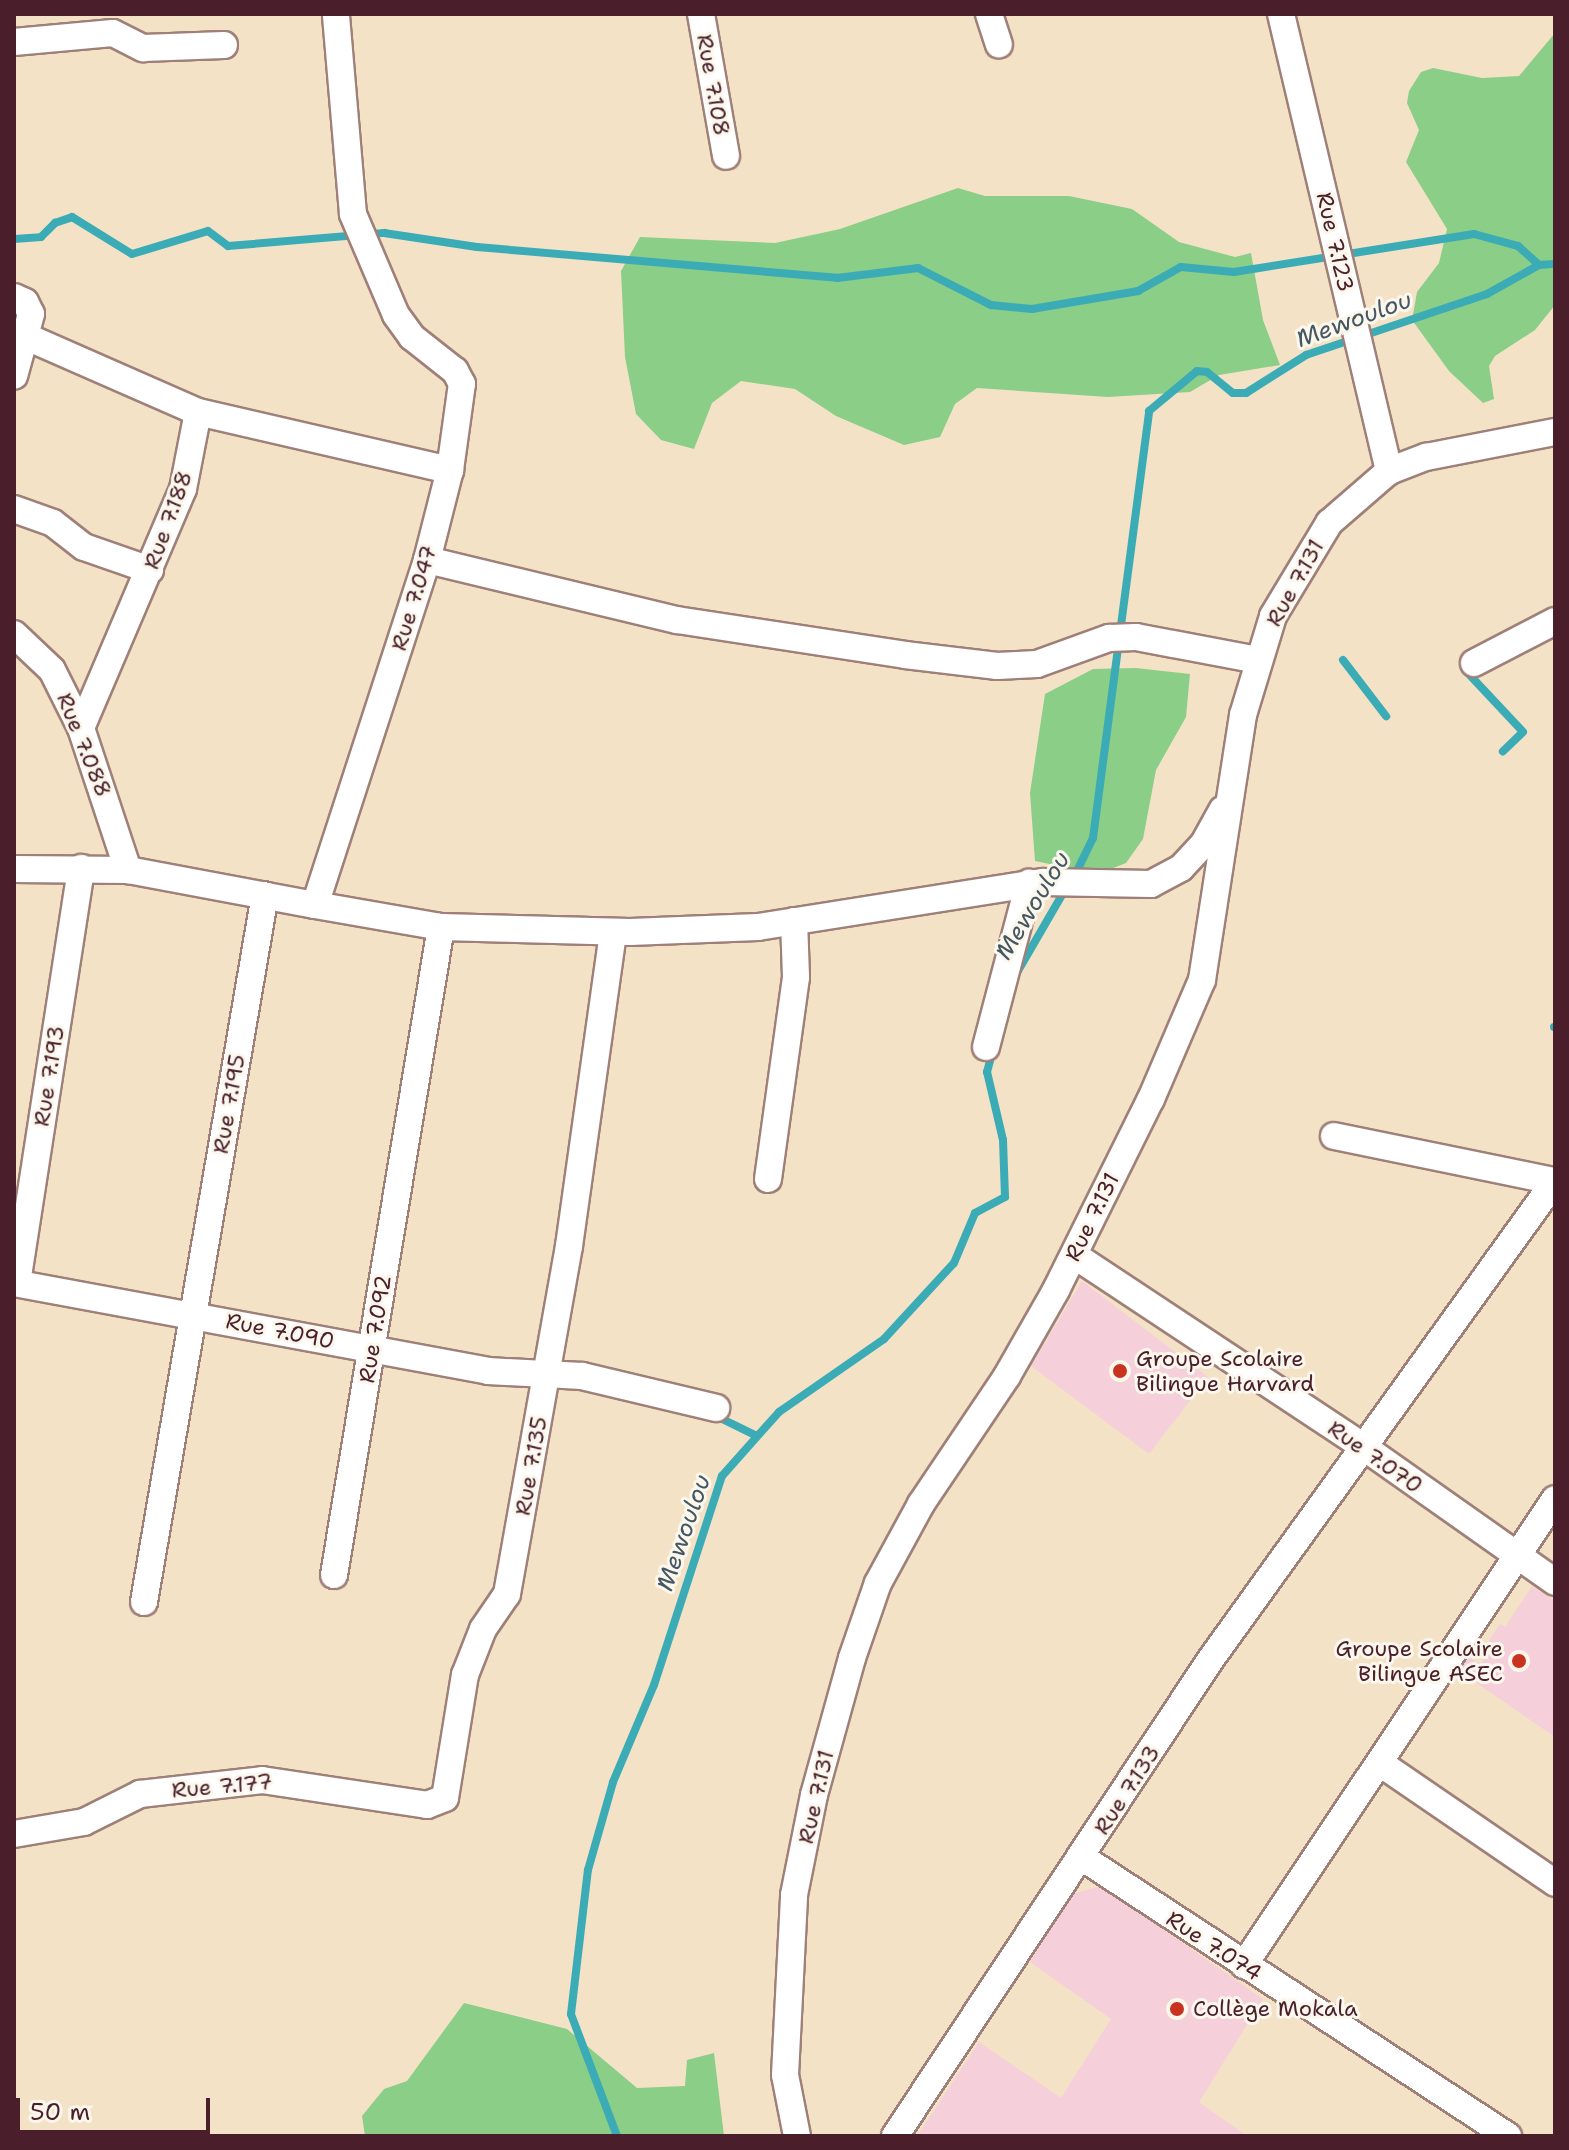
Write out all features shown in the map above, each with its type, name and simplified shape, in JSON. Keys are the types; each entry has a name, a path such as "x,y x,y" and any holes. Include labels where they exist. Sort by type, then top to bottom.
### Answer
{"street":[{"name":"Rue 7.047","path":"315,905 427,560 450,470 462,384 455,371 412,337 396,315 349,200 336,14"},
{"name":"Rue 7.108","path":"701,14 726,156"},
{"path":"989,14 999,44"},
{"name":"Rue 7.123","path":"1281,14 1389,471"},
{"path":"14,42 118,23 143,48 224,45"},
{"path":"14,297 25,302 31,314 14,376"},
{"path":"27,337 198,412 450,470"},
{"name":"Rue 7.188","path":"81,728 183,489 198,412"},
{"name":"Rue 7.131","path":"797,2136 785,2075 794,1895 814,1795 852,1658 892,1556 1007,1376 1074,1255 1151,1099 1202,980 1221,882 1228,798 1258,660 1273,616 1329,523 1389,471 1426,457 1555,432"},
{"path":"14,509 53,523 84,547 150,570"},
{"path":"427,560 677,620 936,659 997,666 1037,664 1066,657 1109,638 1136,637 1258,660"},
{"path":"1474,663 1555,621"},
{"name":"Rue 7.088","path":"14,634 52,670 81,728 128,870"},
{"path":"14,869 128,870 441,927 613,932 794,921 1029,883 1151,884 1189,860 1228,798"},
{"name":"Rue 7.193","path":"15,1283 81,868"},
{"path":"986,1047 1029,883"},
{"name":"Rue 7.195","path":"144,1602 265,895"},
{"path":"768,1179 796,977 794,921"},
{"name":"Rue 7.092","path":"334,1575 372,1350 411,1083 441,927"},
{"name":"Rue 7.135","path":"436,1804 448,1788 474,1650 507,1594 547,1376 589,1112 613,932"},
{"path":"1334,1136 1554,1181"},
{"name":"Rue 7.133","path":"895,2136 1083,1858 1211,1659 1361,1445 1554,1181"},
{"name":"Rue 7.070","path":"1074,1255 1361,1445 1516,1558 1555,1582"},
{"name":"Rue 7.090","path":"15,1283 193,1313 372,1350 547,1376 582,1376 716,1408"},
{"path":"1244,1965 1555,1499"},
{"path":"1380,1763 1555,1883"},
{"name":"Rue 7.177","path":"14,1834 84,1822 140,1794 262,1780 436,1804"},
{"name":"Rue 7.074","path":"1083,1858 1508,2136"}],"shaded area":[{"name":"Groupe Scolaire Bilingue Harvard","path":"1082,1281 1208,1377 1149,1454 1031,1366"},
{"name":"Groupe Scolaire Bilingue ASEC","path":"1532,1586 1555,1601 1555,1737 1459,1671 1468,1657 1481,1664 1492,1646 1488,1642 1500,1624 1505,1627"},
{"name":"Collège Mokala","path":"1101,1886 1263,1999 1199,2102 1247,2136 917,2136 979,2042 1061,2098 1111,2019 1030,1962 1072,1894"}],"green space":[{"path":"1555,33 1555,305 1535,330 1495,356 1489,366 1494,399 1483,403 1449,371 1412,320 1417,292 1439,263 1447,229 1406,162 1419,130 1407,103 1409,91 1421,72 1433,68 1482,78 1519,76"},
{"path":"958,188 985,196 1069,196 1132,209 1179,242 1235,257 1251,253 1263,320 1280,365 1219,375 1190,392 1108,397 977,388 955,404 940,437 904,445 836,416 795,389 741,381 712,403 694,449 661,440 636,414 625,357 621,271 640,237 775,243 840,229"},
{"path":"1136,668 1190,674 1186,717 1156,770 1143,839 1126,863 1098,874 1035,861 1030,793 1045,694 1093,669"},
{"path":"464,2003 567,2029 637,2088 685,2086 687,2060 714,2053 724,2136 365,2136 362,2116 384,2089 407,2081"}],"waterway":[{"path":"14,239 41,237 55,223 72,217 132,254 208,231 228,246 384,233 477,247 837,278 918,268 991,305 1032,309 1138,291 1181,267 1234,272 1474,234 1518,246 1539,265 1555,264"},
{"name":"Mewoulou","path":"1074,877 1093,838 1149,411 1197,371 1207,372 1233,393 1246,393 1306,355 1487,294 1539,265"},
{"path":"1343,660 1386,716"},
{"path":"1466,671 1523,732 1503,751"},
{"name":"Mewoulou","path":"1015,976 1066,888"},
{"name":"Mewoulou","path":"617,2136 571,2014 588,1870 613,1782 654,1685 722,1476 779,1412 884,1339 954,1263 975,1213 1005,1197 1003,1140 987,1072 993,1050"},
{"path":"712,1414 755,1435"}],"place":[{"name":"Groupe Scolaire Bilingue Harvard","path":"1120,1371"},
{"name":"Groupe Scolaire Bilingue ASEC","path":"1519,1661"},
{"name":"Collège Mokala","path":"1177,2009"}]}
